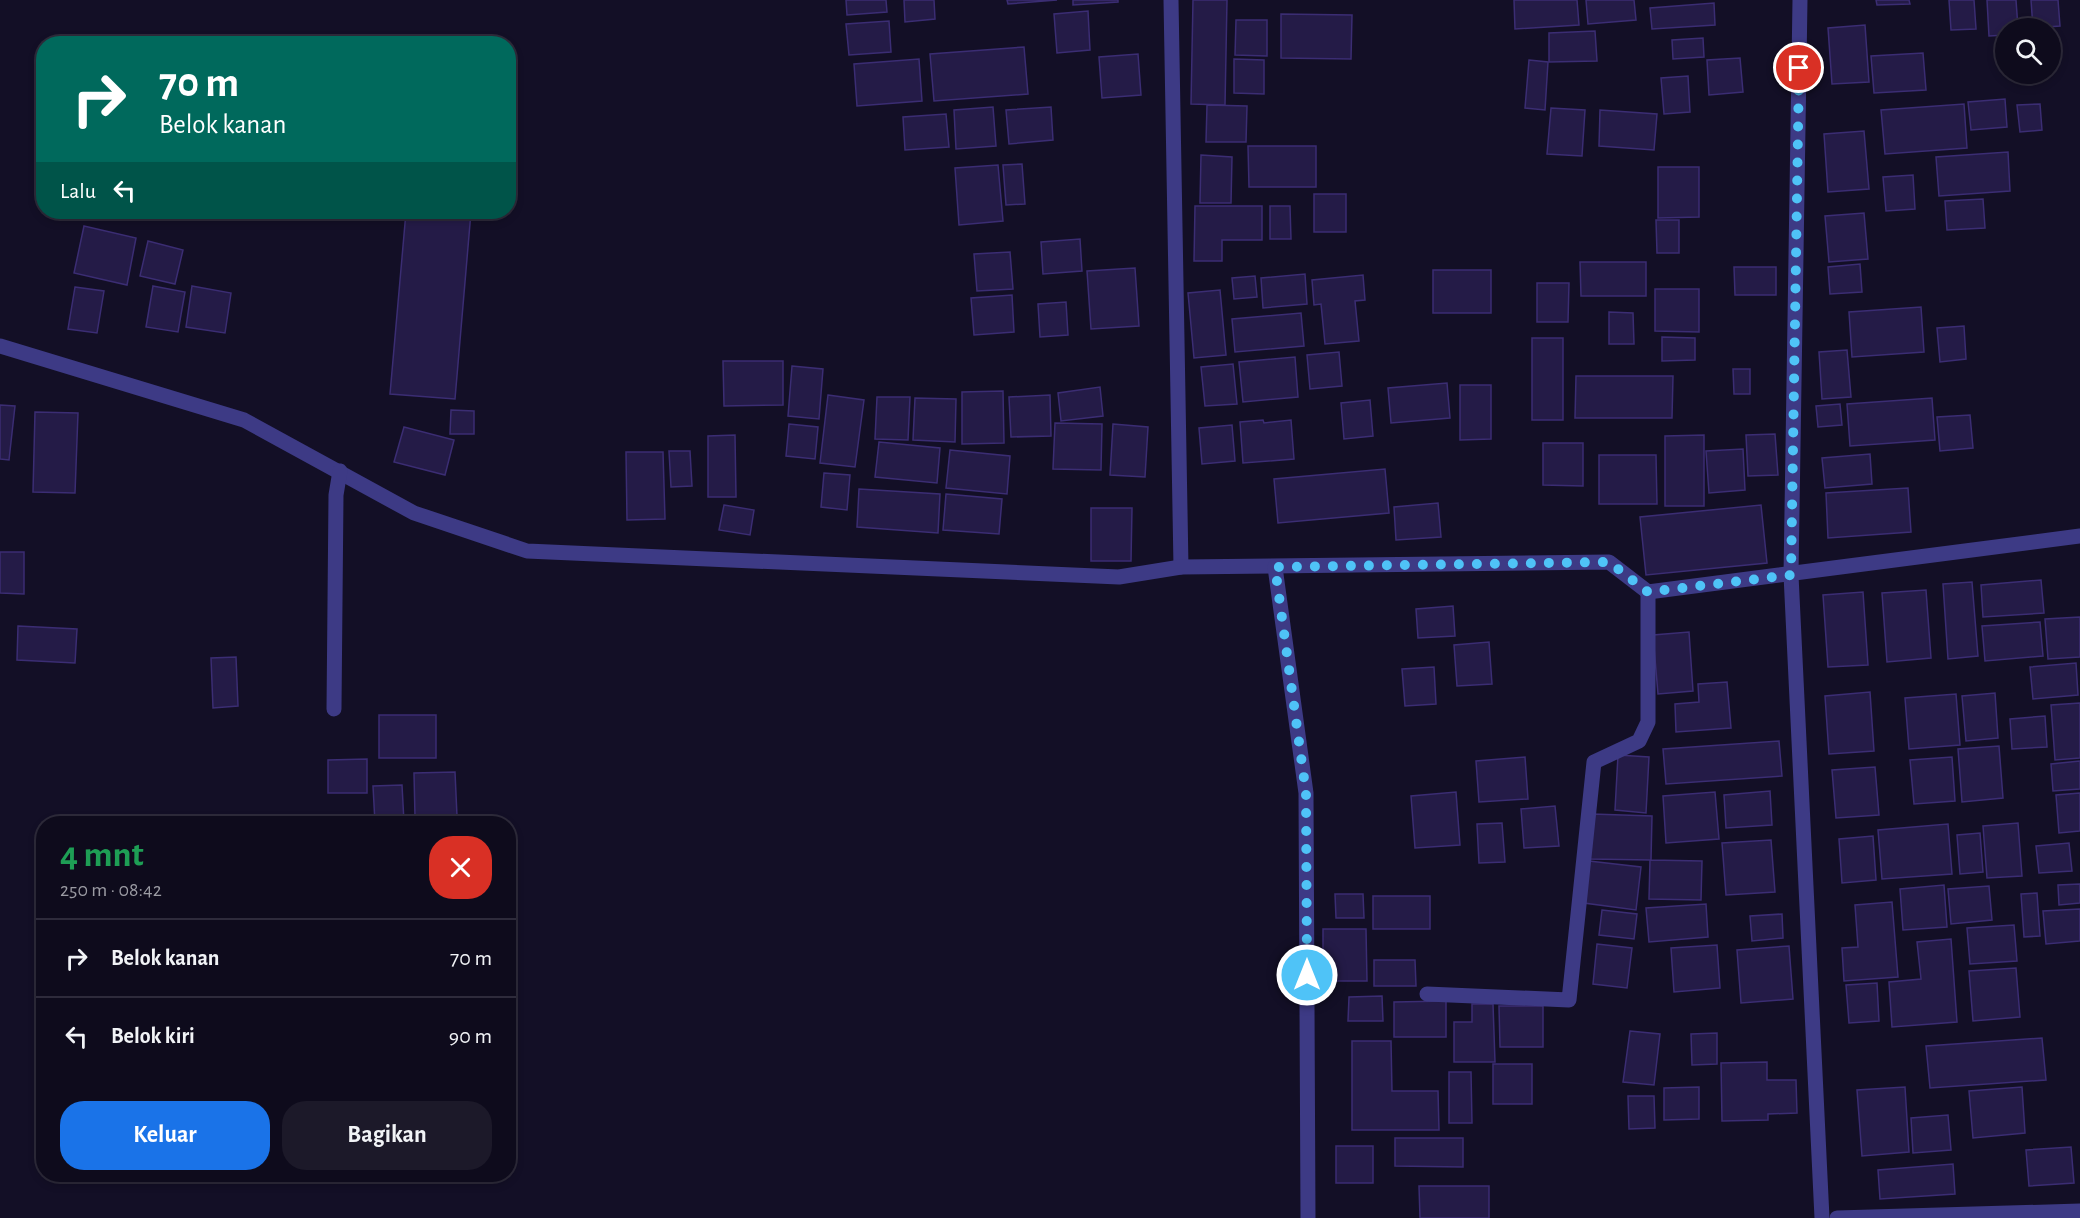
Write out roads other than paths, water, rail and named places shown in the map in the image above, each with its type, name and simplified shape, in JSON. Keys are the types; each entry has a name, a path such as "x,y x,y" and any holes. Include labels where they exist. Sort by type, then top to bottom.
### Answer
{"street":[{"path":"1171,0 1181,567"},
{"path":"1800,0 1791,575 1822,1218"},
{"path":"0,346 244,420 338,482 414,513 527,551 1119,577 1181,567 1609,562 1648,592 2080,536"},
{"path":"334,709 338,482"},
{"path":"1275,567 1306,793 1308,1218"},
{"path":"1427,994 1569,1000 1594,762 1639,741 1648,722 1648,592"},
{"path":"1837,1218 2080,1211"}]}
